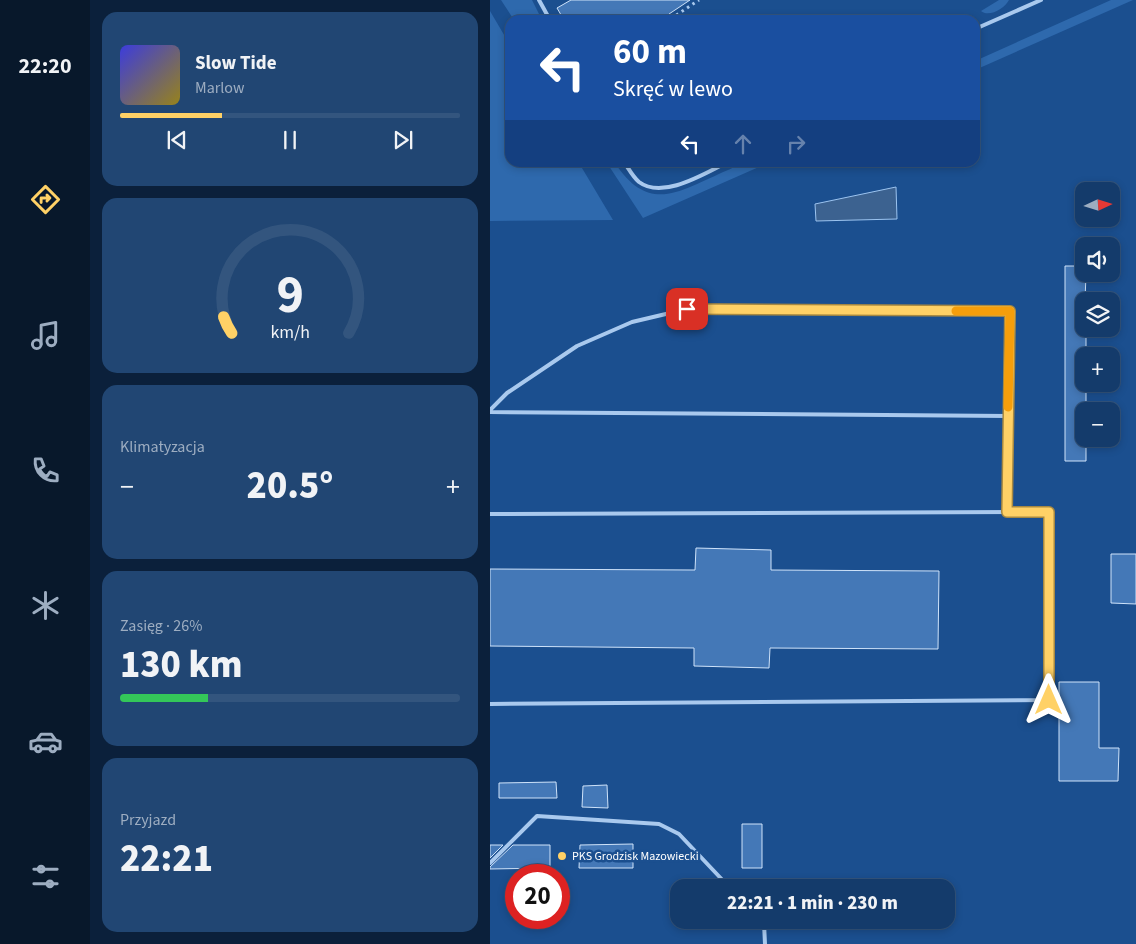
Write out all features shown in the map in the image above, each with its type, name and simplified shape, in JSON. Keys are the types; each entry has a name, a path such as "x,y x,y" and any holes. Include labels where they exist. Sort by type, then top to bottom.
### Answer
{"lane":[{"path":"539,0 547,15"},
{"path":"980,27 1041,0"},
{"path":"628,167 639,182 652,187 664,188 676,186 717,167"},
{"path":"490,411 507,393 577,346 632,322 687,309 1010,311 1007,512"},
{"path":"490,411 1008,416"},
{"path":"490,514 1049,512 1049,700 490,704"},
{"path":"490,863 537,816 659,824 679,834 722,879"},
{"path":"764,929 765,944"}],"path":[{"path":"676,15 699,0"}],"shaded area":[{"path":"501,0 532,0 540,15 511,15"},
{"path":"999,0 1009,0 1004,6 992,13 981,11"},
{"path":"1111,0 1133,0 980,68 980,59"},
{"path":"490,11 505,36 505,167 581,167 613,220 490,221"},
{"path":"610,167 618,167 628,179 641,189 654,194 667,194 681,191 736,167 759,167 643,218"},
{"path":"896,187 897,219 816,221 815,204"}],"building":[{"path":"571,0 690,0 670,15 561,15 557,8"},
{"path":"1065,266 1075,266 1075,282 1086,282 1085,292 1075,292 1075,337 1086,337 1086,347 1075,347 1075,392 1086,392 1086,402 1075,402 1075,447 1086,447 1086,461 1065,461"},
{"path":"696,548 771,550 771,570 939,571 938,649 770,648 769,668 694,666 694,648 490,646 490,569 695,570"},
{"path":"1111,554 1136,554 1136,604 1111,603"},
{"path":"1059,682 1099,682 1099,748 1119,748 1118,781 1059,781"},
{"path":"556,782 557,798 499,798 499,783"},
{"path":"607,785 608,808 582,807 583,786"},
{"path":"742,824 762,824 762,868 742,868"},
{"path":"633,844 633,868 579,868 580,845"},
{"path":"490,845 503,845 490,858"},
{"path":"513,845 550,845 550,864 505,864 505,869 490,869"}],"slow traffic":[{"path":"956,311 1010,311 1008,407"}],"place":[{"name":"PKS Grodzisk Mazowiecki","path":"562,856"}],"route":[{"path":"687,309 1010,311 1007,512 1049,512 1049,700"}]}
